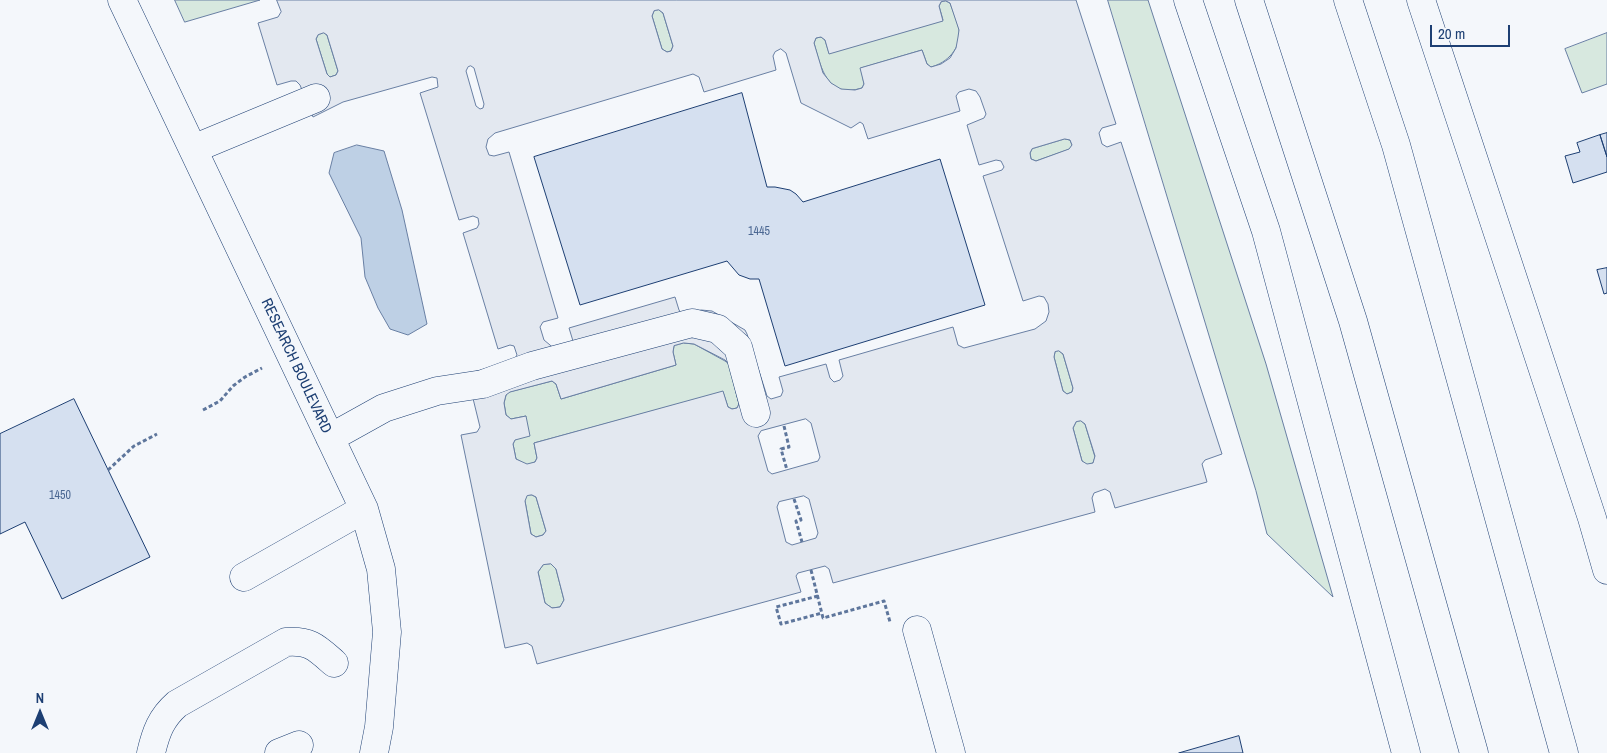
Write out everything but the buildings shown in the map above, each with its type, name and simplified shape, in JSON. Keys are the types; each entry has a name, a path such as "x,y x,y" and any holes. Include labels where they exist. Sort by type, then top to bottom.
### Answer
{"main road":[{"name":"RESEARCH BOULEVARD","path":"122,0 364,509 382,569 387,632 379,727 374,753"},
{"path":"1188,0 1266,231 1406,753"},
{"path":"1250,0 1353,321 1474,753"},
{"path":"1348,0 1396,144 1564,753"},
{"path":"1421,0 1589,508 1607,570"},
{"path":"193,148 316,98"},
{"path":"330,438 384,408 437,392 482,384 532,366 692,323 718,329 738,347 756,413"},
{"path":"244,577 364,509"},
{"path":"918,630 951,753"},
{"path":"151,753 156,733 167,713 177,704 286,642 300,641 317,647 334,663"}],"path":[{"path":"203,410 220,401 232,386 262,368"},
{"path":"784,426 790,447 781,450 787,470"},
{"path":"108,470 134,446 157,434"},
{"path":"794,499 800,520 796,521 802,542"},
{"path":"811,570 823,618 884,601 890,622"},
{"path":"818,596 776,607 780,624 822,613"}],"shaded area":[{"path":"175,0 260,0 185,22"},
{"path":"277,0 1076,0 1116,124 1102,128 1099,133 1102,144 1107,147 1121,142 1222,454 1205,460 1202,464 1207,482 1115,508 1110,492 1105,489 1094,493 1092,498 1095,512 833,583 829,569 825,566 798,573 796,576 801,592 537,664 532,646 527,643 505,648 461,435 477,432 480,427 467,374 514,360 517,355 514,346 510,345 498,349 463,233 477,228 479,224 478,218 473,216 459,220 420,93 438,87 437,78 432,77 343,102 313,117 300,85 296,81 277,85 258,23 278,17 281,12","holes":["946,1 950,3 959,30 956,48 950,58 941,64 931,67 927,64 922,50 860,68 864,84 862,88 855,90 841,89 831,83 823,73 814,43 816,38 821,37 825,40 829,54 943,21 939,6 941,2","659,10 663,13 673,46 671,51 667,52 662,49 652,16 654,11","324,33 327,35 338,71 336,75 330,77 327,74 316,39 318,35","781,49 786,53 801,103 851,128 860,122 863,124 868,139 960,111 956,96 959,92 969,89 976,91 986,114 984,118 967,125 979,165 996,160 1001,161 1004,167 1002,170 983,176 1023,301 1039,296 1044,297 1048,304 1049,312 1046,321 1035,329 964,348 958,345 953,327 839,360 843,376 840,380 834,382 830,378 826,364 779,377 783,391 781,396 771,399 767,396 745,330 712,311 701,310 682,314 675,297 569,328 573,341 556,350 544,340 540,327 543,322 558,318 509,152 494,156 489,155 486,147 488,139 495,133 693,74 699,77 704,92 776,70 773,56 775,52","471,66 474,68 484,104 483,108 480,109 476,106 466,71","1065,139 1070,140 1072,145 1069,149 1036,161 1031,159 1030,153 1032,149","684,343 694,344 725,360 729,364 739,404 737,408 732,409 728,407 723,391 534,443 537,458 535,462 527,464 516,459 513,444 515,440 530,436 526,416 511,419 506,415 504,403 506,395 510,392 552,381 556,384 561,399 676,365 673,352 674,346","1059,351 1063,354 1073,388 1072,392 1067,394 1063,391 1054,357 1055,352","806,419 811,423 820,457 818,461 772,474 768,471 758,436 761,431","1081,421 1085,424 1095,456 1093,463 1087,464 1082,461 1073,428 1076,422","532,495 536,497 546,531 543,535 536,537 531,534 525,501 527,496","804,496 809,499 818,533 816,538 792,545 786,542 777,507 779,502","551,564 556,569 564,600 560,607 552,608 545,603 538,572 543,565"]},
{"path":"1108,0 1148,0 1266,364 1333,597 1267,534 1256,491"},
{"path":"946,1 950,3 959,29 959,36 956,48 943,62 931,67 927,64 922,50 861,68 864,84 862,88 850,90 841,89 833,85 823,71 814,43 816,38 821,37 825,40 829,53 943,20 939,6 941,2"},
{"path":"659,10 663,13 673,46 671,51 667,52 662,49 652,16 654,11"},
{"path":"324,33 327,35 338,71 336,75 330,77 327,74 316,39 318,35"},
{"path":"1607,33 1607,84 1582,93 1565,49"},
{"path":"1065,139 1070,140 1072,145 1070,149 1036,161 1031,159 1030,153 1032,149"},
{"path":"684,343 694,344 729,364 739,404 737,408 732,409 728,407 723,392 534,443 537,458 535,462 527,465 516,459 513,444 526,416 511,419 506,415 504,403 509,392 552,381 556,384 561,399 676,365 673,352 674,346"},
{"path":"1059,351 1063,354 1073,388 1072,392 1067,394 1063,391 1054,357 1055,352"},
{"path":"1081,421 1085,424 1095,457 1093,463 1087,465 1082,461 1073,428 1076,422"},
{"path":"527,495 536,497 546,531 543,535 536,537 531,534 525,501"},
{"path":"551,564 556,569 564,600 560,607 552,608 545,603 538,572 543,565"}],"water":[{"path":"357,145 384,151 402,210 427,324 408,335 390,329 378,308 365,277 361,238 329,173 334,153"}]}
